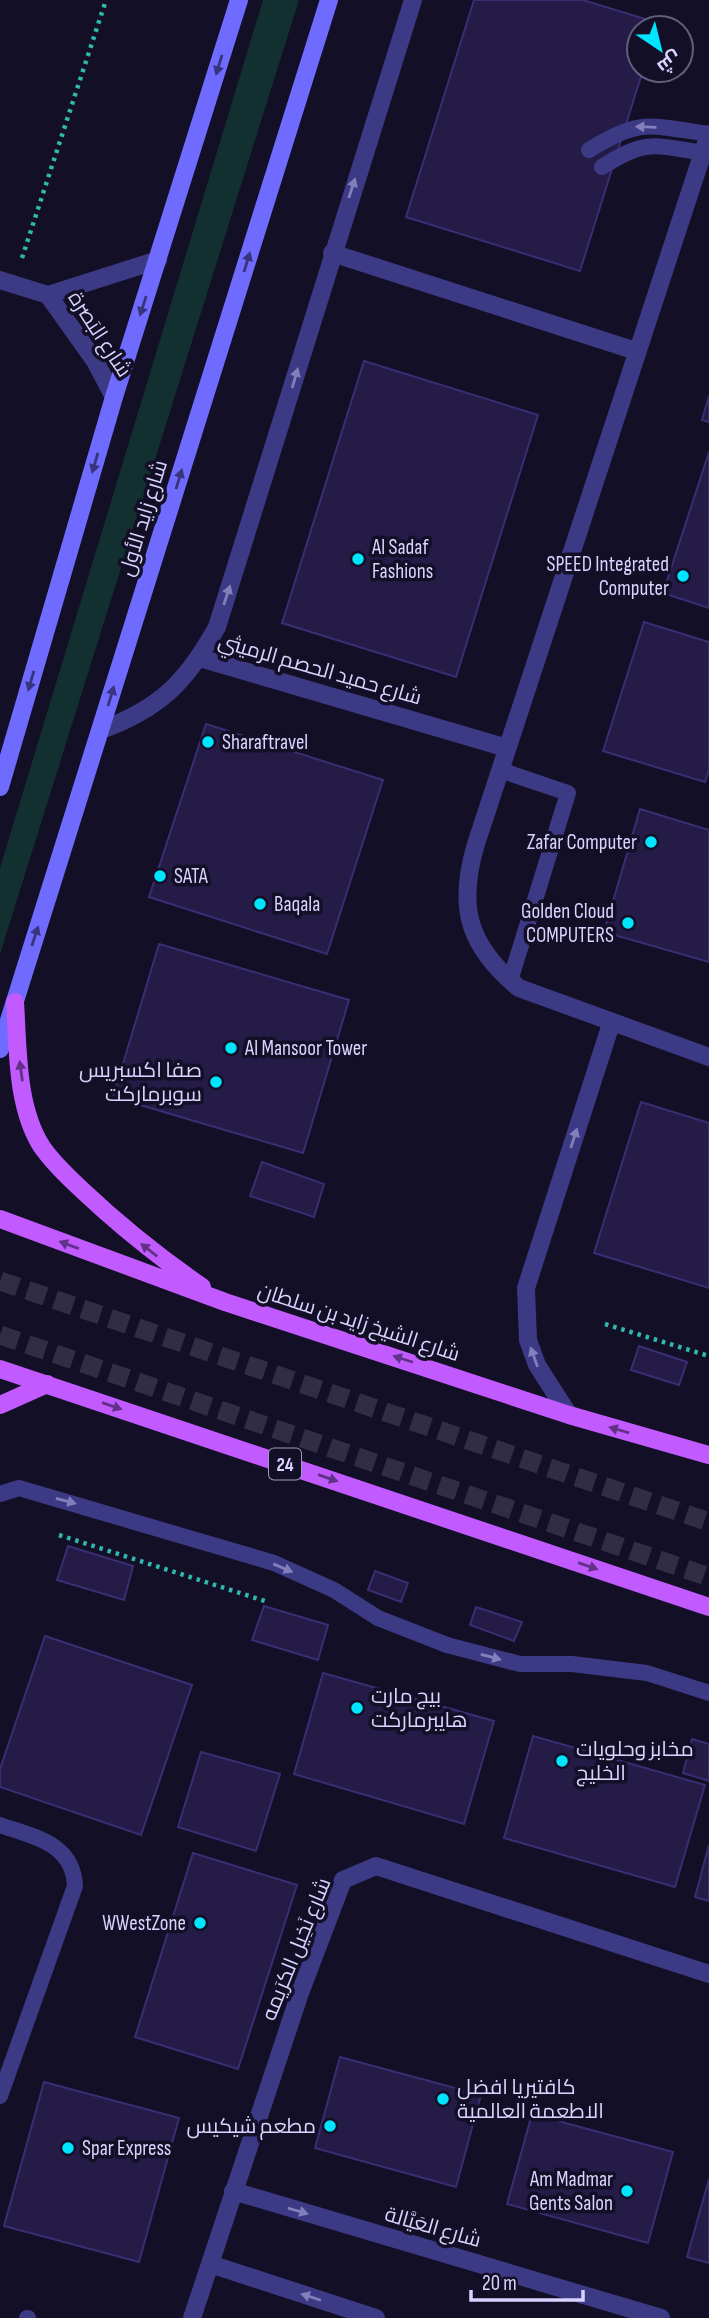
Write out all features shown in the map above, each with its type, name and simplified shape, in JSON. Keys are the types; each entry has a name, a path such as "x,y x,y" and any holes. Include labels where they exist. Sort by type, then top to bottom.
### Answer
{"main road":[{"path":"0,787 114,397 239,0"},
{"name":"شارع زايد الأول","path":"0,1049 329,0"},
{"path":"15,1002 20,1067 28,1113 41,1146 62,1170 130,1235 225,1302"},
{"name":"شارع الشيخ زايد بن سلطان","path":"0,1219 225,1302 569,1415 709,1455"},
{"name":"24","path":"0,1370 709,1607"},
{"path":"0,1405 47,1384"}],"street":[{"path":"200,658 217,627 413,0"},
{"path":"709,134 466,876 466,909 476,940 494,967 510,981 549,1001 709,1057"},
{"path":"332,253 636,351"},
{"name":"شارع البَصرة","path":"0,280 48,295 158,260"},
{"name":"شارع البَصرة","path":"48,295 95,361 114,397"},
{"name":"شارع حميد الحصم الرميثي","path":"101,730 149,708 171,692 200,658 507,748"},
{"path":"569,1415 549,1387 533,1352 525,1314 526,1288 611,1024"},
{"name":"شارع نَخِيل الكرَيمه","path":"192,2318 300,1993 343,1880 376,1866 709,1974"},
{"name":"شارع العَيَّالة","path":"233,2191 661,2318"},
{"path":"210,2264 376,2318"}],"lane":[{"path":"589,149 631,127 646,125 709,134"},
{"path":"601,167 629,149 640,146 703,153"},
{"path":"500,770 568,793 510,981"},
{"path":"0,1494 19,1488 274,1563 334,1590 378,1618 447,1645 520,1664 572,1664 647,1673 709,1693"},
{"path":"0,1825 45,1841 62,1852 72,1863 75,1886 0,2096"}],"path":[{"path":"22,259 106,0"},
{"path":"605,1324 709,1356"},
{"path":"59,1535 268,1602"}],"green space":[{"path":"263,0 299,0 0,954 0,868"}],"building":[{"path":"474,0 583,0 629,14 625,14 625,84 639,84 580,271 406,217"},
{"path":"364,361 538,415 456,677 282,623"},
{"path":"709,396 709,422 702,420"},
{"path":"709,452 709,608 663,593"},
{"path":"644,622 709,642 709,770 705,782 603,751"},
{"path":"206,724 383,780 327,954 149,897"},
{"path":"640,809 709,830 709,962 604,932"},
{"name":"Al Mansoor Tower","path":"159,944 349,1000 303,1153 113,1097"},
{"path":"641,1102 709,1123 709,1288 594,1253"},
{"path":"262,1162 324,1184 314,1217 250,1196"},
{"path":"639,1346 687,1362 679,1385 631,1370"},
{"path":"68,1546 133,1566 124,1600 57,1580"},
{"path":"375,1571 408,1583 401,1602 368,1590"},
{"path":"264,1606 328,1625 318,1660 252,1640"},
{"path":"476,1607 522,1622 514,1641 470,1625"},
{"path":"45,1636 192,1685 141,1835 0,1787 0,1769"},
{"path":"323,1673 494,1721 464,1824 294,1774"},
{"path":"533,1736 705,1785 675,1887 504,1838"},
{"path":"692,1739 709,1744 709,1781 683,1773"},
{"path":"201,1752 280,1774 256,1851 178,1827"},
{"path":"709,1845 709,1901 695,1897"},
{"path":"193,1853 297,1885 238,2069 135,2037"},
{"path":"340,2057 481,2095 456,2187 315,2148"},
{"path":"44,2082 179,2118 139,2262 4,2226"},
{"path":"532,2114 673,2152 648,2243 507,2204"},
{"path":"709,2179 709,2263 687,2257"}],"tunnel":[{"path":"0,1281 709,1522"},
{"path":"0,1335 709,1577"}],"place":[{"name":"Al Sadaf Fashions","path":"358,559"},
{"name":"SPEED Integrated Computer","path":"683,576"},
{"name":"Sharaftravel","path":"208,742"},
{"name":"Zafar Computer","path":"651,842"},
{"name":"SATA","path":"160,876"},
{"name":"Baqala","path":"260,904"},
{"name":"Golden Cloud COMPUTERS","path":"628,923"},
{"name":"Al Mansoor Tower","path":"231,1048"},
{"name":"صفا اكسبريس سوبرماركت","path":"216,1082"},
{"name":"بيج مارت هايبرماركت","path":"357,1708"},
{"name":"مخابز وحلويات الخليج","path":"562,1761"},
{"name":"WWestZone","path":"200,1923"},
{"name":"كافتيريا افضل الاطعمة العالمية","path":"443,2099"},
{"name":"مطعم شيكيس","path":"330,2126"},
{"name":"Spar Express","path":"68,2148"},
{"name":"Am Madmar Gents Salon","path":"627,2191"}]}
